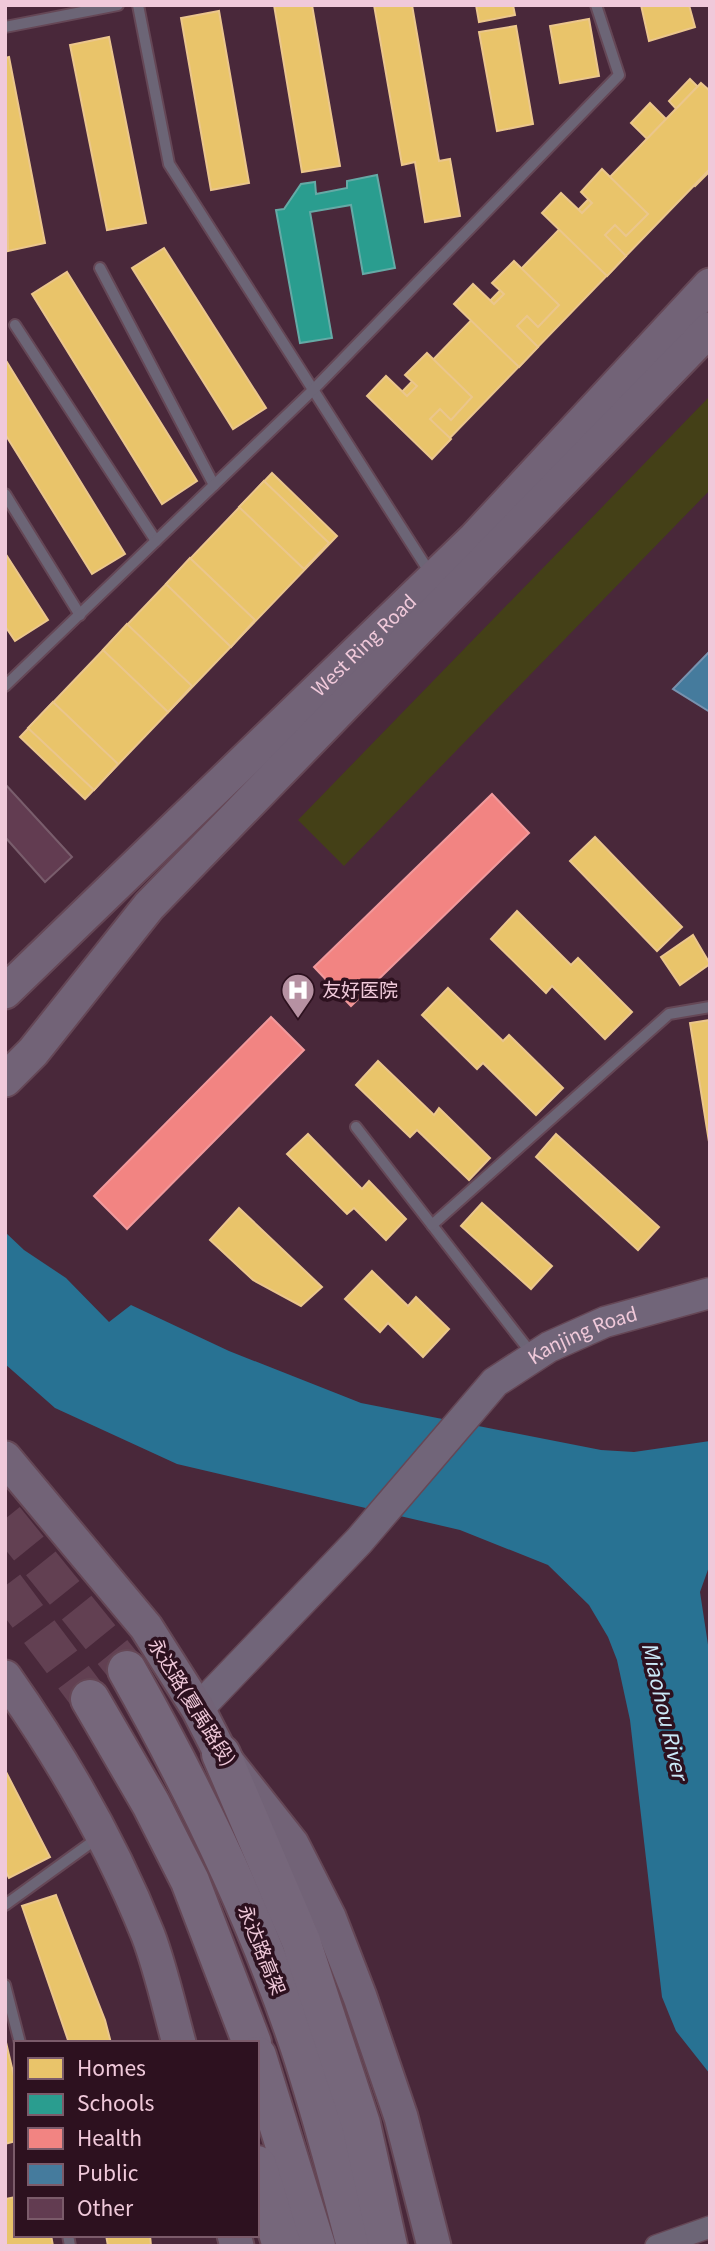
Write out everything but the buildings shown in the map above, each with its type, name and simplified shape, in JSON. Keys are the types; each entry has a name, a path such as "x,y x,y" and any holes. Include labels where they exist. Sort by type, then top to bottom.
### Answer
{"highway":[{"name":"永达路高架","path":"127,1670 176,1757 252,1920 301,2052 356,2246"},
{"path":"90,1699 151,1804 190,1881 252,2041"},
{"path":"221,1754 301,1941 361,2124 388,2246"},
{"path":"190,1881 223,2041"},
{"path":"259,2062 316,2246"},
{"path":"259,2171 282,2246"}],"main road":[{"name":"West Ring Road","path":"5,992 475,538 710,285"},
{"name":"West Ring Road","path":"5,1080 33,1052 149,906 710,329"},
{"name":"Kanjing Road","path":"198,1709 359,1541 495,1382 534,1357 605,1322 710,1293"},
{"name":"永达路(夏禹路段)","path":"5,1458 146,1627 198,1709 221,1754 292,1844 329,1917 401,2118 434,2246"},
{"path":"5,1677 51,1743 103,1834 149,1937 178,2041"}],"street":[{"path":"656,2246 710,2227"}],"lane":[{"path":"5,27 118,5"},
{"path":"138,5 169,164 434,578"},
{"path":"6,683 313,390 620,75 596,5"},
{"path":"100,268 214,485"},
{"path":"15,325 156,541"},
{"path":"5,494 80,615"},
{"path":"432,1225 669,1014 710,1007"},
{"path":"356,1127 534,1357"},
{"path":"5,1905 103,1834"},
{"path":"5,1985 19,2041"}],"shaded area":[{"path":"710,396 710,490 344,866 298,820"}],"water":[{"name":"Miaohou River","path":"5,1232 24,1250 66,1278 109,1322 131,1305 229,1351 361,1403 601,1450 634,1452 710,1441 710,1564 700,1592 710,1658 710,2074 676,2031 662,1997 630,1720 617,1660 608,1637 589,1605 548,1565 460,1530 177,1464 55,1408 5,1364"}],"tunnel":[{"path":"5,1519 127,1670"},
{"path":"5,1586 90,1699"}],"place":[{"name":"友好医院","path":"298,1020"}]}
